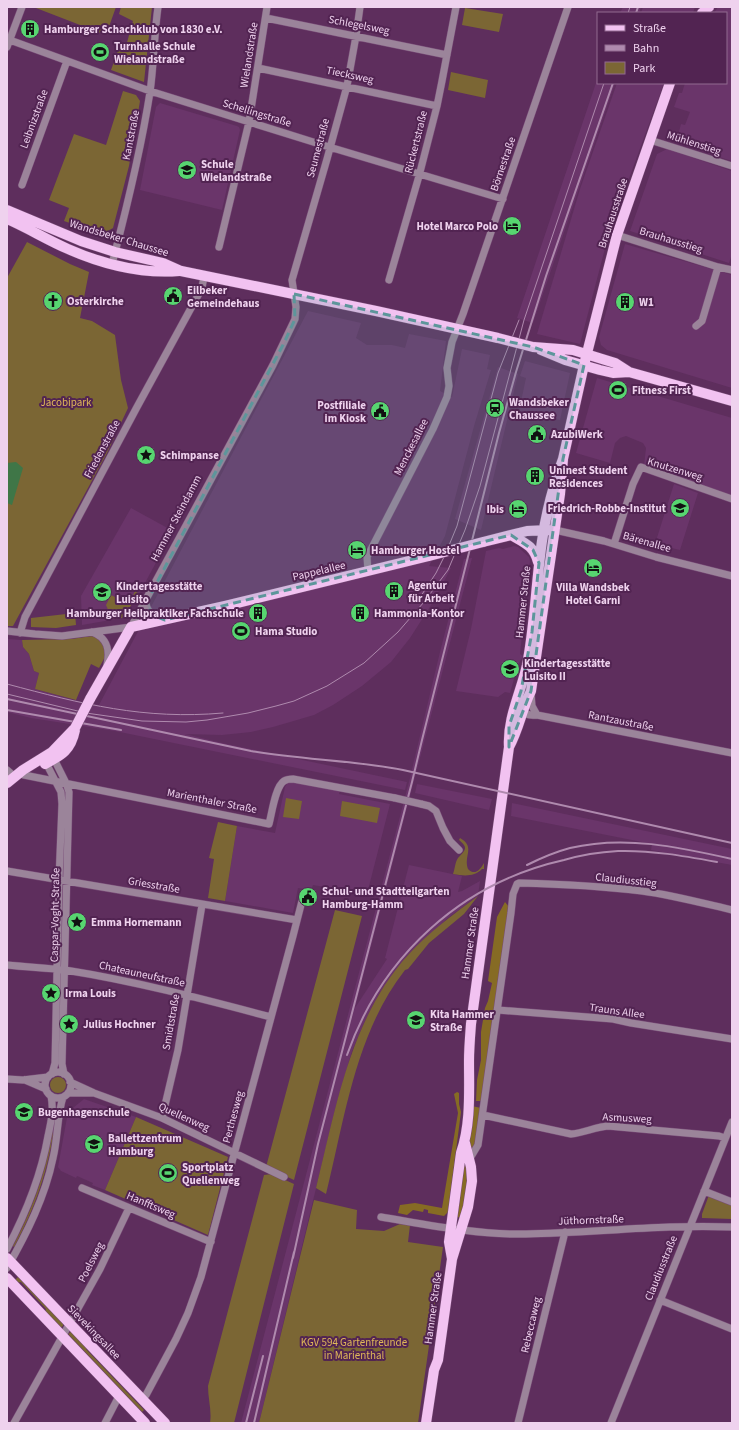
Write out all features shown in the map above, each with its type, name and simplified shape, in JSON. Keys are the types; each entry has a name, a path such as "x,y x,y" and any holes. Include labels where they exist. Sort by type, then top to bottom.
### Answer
{"main road":[{"name":"Brauhausstraße","path":"584,365 617,235 670,84"},
{"name":"Wandsbeker Chaussee","path":"7,210 71,237 115,252 163,263 181,271 457,328 533,346"},
{"name":"Wandsbeker Chaussee","path":"7,219 67,249 91,258 112,264 161,272 181,271"},
{"path":"533,346 569,349 615,363 629,372 732,401"},
{"path":"533,346 565,360 613,373 629,372"},
{"name":"Hammer Straße","path":"509,747 516,735 531,691 560,494 563,459 584,365"},
{"name":"Hammer Straße","path":"452,1259 449,1248 451,1228 469,1102 471,1024 509,747 508,736 527,665 543,530 553,486 563,459"},
{"name":"Pappelallee","path":"131,626 165,620 527,531 555,530"},
{"path":"511,535 533,550 539,563"},
{"name":"Hammer Steindamm","path":"15,778 49,759 64,753 70,746 75,728 131,626"},
{"name":"Hammer Straße","path":"432,1423 439,1372 438,1360 452,1259 468,1207 473,1173 464,1143"},
{"name":"Sievekingsallee","path":"8,1263 70,1324 164,1423"},
{"path":"7,1278 145,1423"},
{"name":"Hammer Straße","path":"426,1423 434,1370 438,1360"}],"street":[{"path":"7,47 8,40 22,7"},
{"name":"Kantstraße","path":"112,264 136,167 150,91 158,7"},
{"name":"Wielandstraße","path":"219,247 249,122 267,7"},
{"name":"Seumestraße","path":"294,294 292,280 347,86 360,7"},
{"name":"Rückertstraße","path":"389,280 420,174 437,106 456,7"},
{"name":"Börnestraße","path":"457,328 568,7"},
{"name":"Schlegelsweg","path":"266,18 446,55"},
{"name":"Schellingstraße","path":"8,40 150,91 330,147 503,198"},
{"name":"Leibnizstraße","path":"22,185 67,61"},
{"name":"Tiecksweg","path":"258,68 437,106"},
{"name":"Mühlenstieg","path":"650,140 732,166"},
{"name":"Brauhausstieg","path":"617,235 732,270"},
{"path":"696,326 702,321 718,266"},
{"name":"Friedenstraße","path":"20,633 25,617 202,288 204,276"},
{"name":"Hammer Steindamm","path":"131,626 284,343 295,319 296,307 294,294"},
{"name":"Menckesallee","path":"368,571 368,557 433,429 447,397 449,386 447,368 457,328"},
{"name":"Knutzenweg","path":"614,544 633,484 641,467 732,499"},
{"name":"Bärenallee","path":"555,530 571,532 656,557 732,576"},
{"path":"145,600 146,606 152,615 165,620"},
{"path":"7,631 62,636 131,626"},
{"path":"92,632 103,638 107,645 109,652 107,668"},
{"name":"Hammer Straße","path":"531,691 532,706 537,715"},
{"path":"518,697 523,713"},
{"name":"Rantzaustraße","path":"523,713 732,753"},
{"name":"Caspar-Voght-Straße","path":"46,1089 45,1083 50,1076 55,1063 62,804 61,792 56,782 49,759"},
{"name":"Caspar-Voght-Straße","path":"49,759 66,783 69,792 62,1064 64,1074"},
{"name":"Marienthaler Straße","path":"7,770 15,778 66,783 269,824 277,791 283,781 293,779 395,798 429,806 436,811 450,841 459,850"},
{"name":"Griesstraße","path":"7,871 297,920"},
{"name":"Claudiusstieg","path":"498,1010 512,913 513,894 517,884 546,884 625,889 665,895 732,910"},
{"name":"Perthesweg","path":"141,1398 150,1388 176,1339 188,1313 201,1277 302,901"},
{"name":"Smidtstraße","path":"162,1118 178,1050 202,905"},
{"name":"Chateauneufstraße","path":"7,965 65,970 121,980 188,994 271,1017"},
{"path":"469,1160 478,1145 498,1010"},
{"name":"Trauns Allee","path":"498,1010 613,1020 732,1039"},
{"path":"7,1079 23,1080 50,1076 58,1072 64,1074 70,1082 70,1088 61,1104 57,1138 44,1190 26,1233 8,1263"},
{"path":"7,1249 25,1214 36,1185 53,1114 51,1096 46,1089 23,1080"},
{"name":"Quellenweg","path":"70,1082 94,1093 162,1118 284,1177"},
{"name":"Quellenweg","path":"66,1095 94,1093"},
{"path":"51,1096 58,1098 66,1095"},
{"name":"Asmusweg","path":"483,1114 571,1134 608,1126 719,1136 725,1138"},
{"name":"Claudiusstraße","path":"611,1423 732,1122"},
{"name":"Hanfftsweg","path":"82,1188 211,1242"},
{"path":"704,1191 732,1202"},
{"name":"Poelsweg","path":"14,1423 100,1269 129,1208"},
{"path":"381,1217 451,1228"},
{"name":"Jüthornstraße","path":"451,1228 482,1232 525,1234 691,1226 732,1227"},
{"name":"Rebeccaweg","path":"518,1423 565,1232"},
{"path":"660,1300 732,1329"},
{"path":"105,1423 119,1396"}],"highlighted area":[{"path":"294,294 533,347 584,365 563,459 531,691 509,747 509,726 521,691 532,632 539,563 533,550 511,535 165,620 152,615 146,603 284,343 295,319"}],"shaded area":[{"path":"623,7 641,7 639,12 620,12"},
{"path":"643,7 695,7 693,12 641,12"},
{"path":"718,7 732,7 732,161 676,143 681,124 685,125 690,112 674,107 679,93 682,93 685,84 727,84 727,12 715,12"},
{"path":"597,80 597,84 615,84 533,323 517,318"},
{"path":"617,84 664,84 609,233 580,344 537,334 580,189"},
{"name":"Schule Wielandstraße","path":"160,103 239,127 240,130 222,210 140,190 156,107"},
{"path":"667,149 732,171 732,254 729,263 630,231 657,154"},
{"path":"625,244 732,275 732,388 607,350 601,345 599,337"},
{"path":"308,311 361,323 356,338 367,345 392,345 405,348 409,334 446,341 440,391 452,397 462,349 490,355 487,369 491,370 474,426 445,536 429,566 451,568 433,602 410,638 391,662 362,686 333,705 314,715 251,732 222,735 185,734 407,782 405,790 115,731 31,718 7,712 7,639 22,640 23,647 29,654 34,671 39,673 35,689 82,702 99,705"},
{"path":"525,361 570,373 560,420 519,411 526,378 520,376"},
{"path":"498,367 518,374 481,530 455,519"},
{"path":"597,378 732,418 732,495 644,466 646,448 643,443 626,436 620,438 615,443 610,463 576,453"},
{"path":"16,462 23,468 12,505 7,503 7,463"},
{"name":"Friedrich-Robbe-Institut","path":"674,484 698,493 680,550 655,544"},
{"path":"131,508 173,531 139,594 122,618 82,625 81,596"},
{"path":"514,546 518,547 529,557 530,561 520,654 523,656 518,665 510,693 505,692 498,697 456,691 471,629 486,551"},
{"path":"472,558 355,1008 387,959 385,958 409,865 462,876 458,892 480,881 478,896 449,917 408,955 379,994 365,1021 352,1051 336,1106 259,1423 241,1423 409,782 464,559"},
{"path":"288,782 340,790 339,794 390,804 367,894 313,885 311,890 298,888 293,913 225,901 237,826 275,833 285,787"},
{"path":"417,784 492,799 489,810 415,793"},
{"path":"512,803 732,849 732,865 651,850 652,844 511,816"},
{"path":"505,902 509,907 482,1101 476,1101 477,1080 481,1060 481,1032 485,1008 492,983 488,981 497,917"},
{"path":"457,1092 459,1093 461,1112 448,1212 444,1216 428,1213 428,1210 424,1209 423,1212 413,1210 407,1215 398,1213 400,1205 415,1203 442,1208 458,1113 454,1094"},
{"name":"Ballettzentrum Hamburg","path":"84,1099 136,1117 105,1190 92,1185 93,1183 77,1176 76,1178 61,1171 58,1167 68,1112"},
{"path":"472,1106 481,1108 477,1140 472,1150 469,1145"},
{"path":"464,1161 469,1169 462,1218 457,1217"}],"green space":[{"path":"116,7 106,35 36,8"},
{"path":"121,7 152,7 144,82 111,70 119,48 126,46 133,21 119,14"},
{"path":"465,8 503,14 499,32 462,25"},
{"path":"451,72 488,80 485,98 448,90"},
{"path":"123,91 136,95 140,101 129,166 113,228 102,234 64,221 69,208 49,200 74,134 106,145"},
{"name":"Jacobipark","path":"27,242 89,272 80,318 92,321 115,335 121,380 128,408 107,453 13,626 7,626 7,278"},
{"path":"135,591 139,594 122,618 112,619 106,605 111,595 129,604"},
{"path":"75,613 76,625 56,628 31,627 31,618"},
{"path":"92,636 96,637 103,643 106,655 99,668 91,664 76,700 35,689 39,673 34,671 29,654 23,647 22,640 71,639"},
{"path":"286,798 302,801 299,819 283,817"},
{"path":"342,801 380,808 377,823 340,816"},
{"path":"218,822 237,826 225,901 208,898 214,859 209,858"},
{"path":"460,838 465,841 468,848 468,869 475,872 479,870 484,863 484,869 469,875 453,874 457,860 465,849 464,845 459,840"},
{"path":"478,896 464,914 429,943 408,969 405,970 388,995 374,1021 354,1078 326,1194 316,1188 348,1065 372,1006 389,979 409,954 425,938"},
{"path":"335,910 362,916 294,1180 266,1167"},
{"path":"58,1077 64,1079 66,1085 64,1091 58,1093 52,1091 50,1085 52,1079"},
{"path":"55,1109 57,1109 51,1146 43,1180 23,1230 14,1247 13,1246 29,1213 41,1179 50,1145"},
{"name":"Sportplatz Quellenweg","path":"136,1117 228,1157 208,1235 105,1190"},
{"path":"272,1174 294,1184 234,1423 210,1423 211,1414 208,1386 264,1175"},
{"path":"709,1195 732,1204 732,1219 702,1218"},
{"name":"KGV 594 Gartenfreunde in Marienthal","path":"314,1200 357,1210 356,1229 384,1231 400,1224 410,1225 408,1242 443,1247 418,1423 259,1423"},
{"path":"18,1277 63,1323 63,1326 60,1328 45,1312 46,1309 21,1282 17,1283 15,1280"},
{"path":"72,1331 88,1347 86,1349 144,1410 142,1412 68,1334"}],"tram line":[{"path":"628,12 630,7"},
{"path":"7,694 86,713 142,721 186,722 207,720 248,713 294,701 327,686 364,663 398,632 424,602 448,570 465,530 480,486 524,320 604,84"},
{"path":"419,599 436,573 457,526 498,373 519,320"},
{"path":"7,684 61,698 114,709 166,714 194,715 223,713"}],"railway":[{"path":"636,12 638,7"},
{"path":"293,1258 318,1144 412,782 499,433 516,372 546,276 613,84"},
{"path":"7,699 251,751 365,764 403,770 732,843"},
{"path":"7,710 121,730"},
{"path":"527,865 548,855 570,848 590,844 611,843 651,844 692,850 732,859"},
{"path":"347,1055 362,1019 381,986 404,956 430,929 459,906 492,886 527,871 570,858 604,852 655,852 717,862"},
{"path":"254,1423 294,1252"},
{"path":"246,1423 263,1356"}],"place":[{"name":"Hamburger Schachklub von 1830 e.V.","path":"30,29"},
{"name":"Turnhalle Schule Wielandstraße","path":"100,52"},
{"name":"Schule Wielandstraße","path":"187,170"},
{"name":"Hotel Marco Polo","path":"512,226"},
{"name":"Eilbeker Gemeindehaus","path":"173,296"},
{"name":"Osterkirche","path":"53,301"},
{"name":"W1","path":"625,302"},
{"name":"Fitness First","path":"618,390"},
{"name":"Wandsbeker Chaussee","path":"495,408"},
{"name":"Postfiliale im Kiosk","path":"380,411"},
{"name":"AzubiWerk","path":"537,434"},
{"name":"Schimpanse","path":"146,455"},
{"name":"Uninest Student Residences","path":"535,476"},
{"name":"Friedrich-Robbe-Institut","path":"680,508"},
{"name":"Ibis","path":"518,509"},
{"name":"Hamburger Hostel","path":"357,550"},
{"name":"Villa Wandsbek Hotel Garni","path":"593,568"},
{"name":"Agentur für Arbeit","path":"394,591"},
{"name":"Kindertagesstätte Luisito","path":"102,592"},
{"name":"Hamburger Heilpraktiker Fachschule","path":"258,613"},
{"name":"Hammonia-Kontor","path":"360,613"},
{"name":"Hama Studio","path":"241,631"},
{"name":"Kindertagesstätte Luisito II","path":"510,669"},
{"name":"Schul- und Stadtteilgarten Hamburg-Hamm","path":"308,897"},
{"name":"Emma Hornemann","path":"77,922"},
{"name":"Irma Louis","path":"51,993"},
{"name":"Kita Hammer Straße","path":"416,1020"},
{"name":"Julius Hochner","path":"69,1024"},
{"name":"Bugenhagenschule","path":"24,1112"},
{"name":"Ballettzentrum Hamburg","path":"94,1144"},
{"name":"Sportplatz Quellenweg","path":"168,1173"}]}
